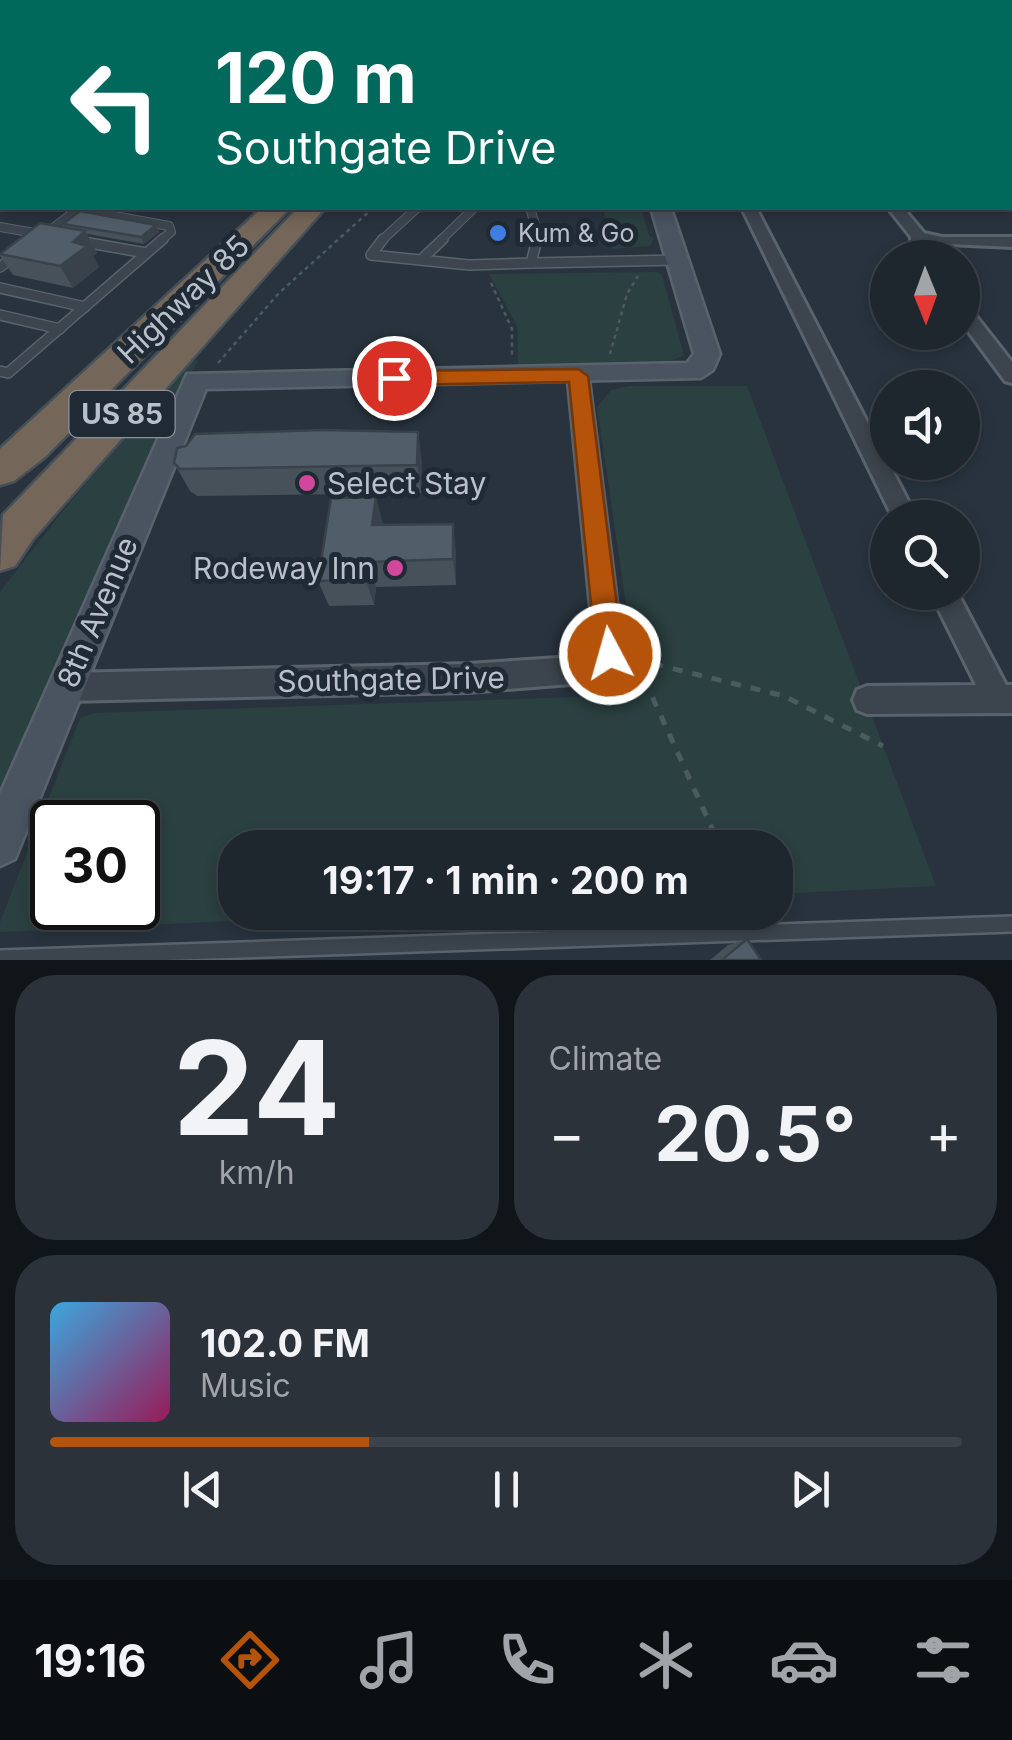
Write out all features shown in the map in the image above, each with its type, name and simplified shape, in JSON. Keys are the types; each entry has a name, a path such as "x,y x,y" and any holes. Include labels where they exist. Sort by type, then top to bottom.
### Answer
{"highway":[{"name":"Highway 85","path":"0,554 18,527 310,210"},
{"name":"Highway 85","path":"10,465 268,213"}],"street":[{"path":"196,380 692,372 704,364 707,354 662,210"},
{"path":"750,210 896,500"},
{"path":"897,210 916,240"},
{"path":"980,242 1012,242"},
{"path":"980,334 1012,376"},
{"name":"Southgate Drive","path":"66,686 468,678 596,669 610,654 590,371"},
{"name":"8th Avenue","path":"0,844 196,380"},
{"path":"867,700 1005,699 954,610"}],"lane":[{"path":"0,267 72,210"},
{"path":"3,374 171,232 170,226 82,210"},
{"path":"415,210 372,249 371,255 469,265 679,260"},
{"path":"423,258 472,210"},
{"path":"531,210 538,234 531,262"},
{"path":"1,228 59,238"},
{"path":"79,236 74,240 126,247 146,254"},
{"path":"0,288 85,307"},
{"path":"0,315 60,329"},
{"path":"0,958 1012,924"}],"path":[{"path":"196,380 218,364 248,325 371,210"},
{"path":"590,371 620,331 624,293 641,272"},
{"path":"491,283 512,329 512,376"},
{"path":"713,830 634,659 784,696 883,746"}],"green space":[{"path":"603,210 642,210 649,236 654,238 650,246 612,249"},
{"path":"489,274 662,275 684,355 652,364 605,366 518,365 517,326"},
{"path":"191,359 198,361 174,400 137,481 0,798 0,592"},
{"path":"629,386 747,386 936,886 793,893 793,830 218,830 218,922 160,924 160,800 48,800 80,718 94,713 609,696 635,666 597,407 611,390"},
{"path":"30,846 30,930 42,930 0,932 0,922"}],"building":[{"path":"80,211 156,225 141,237 63,224"},
{"path":"40,223 85,231 73,242 87,246 60,266 0,254"},
{"path":"418,432 417,465 180,469 174,463 177,448 186,446 195,434"},
{"path":"376,497 372,525 453,524 453,559 368,562 366,580 318,581 331,498"},
{"path":"747,939 761,960 722,960"}],"place":[{"name":"Kum & Go","path":"498,233"},
{"name":"Select Stay","path":"307,483"},
{"name":"Rodeway Inn","path":"395,568"}],"route":[{"path":"394,378 578,376 610,654"}]}
